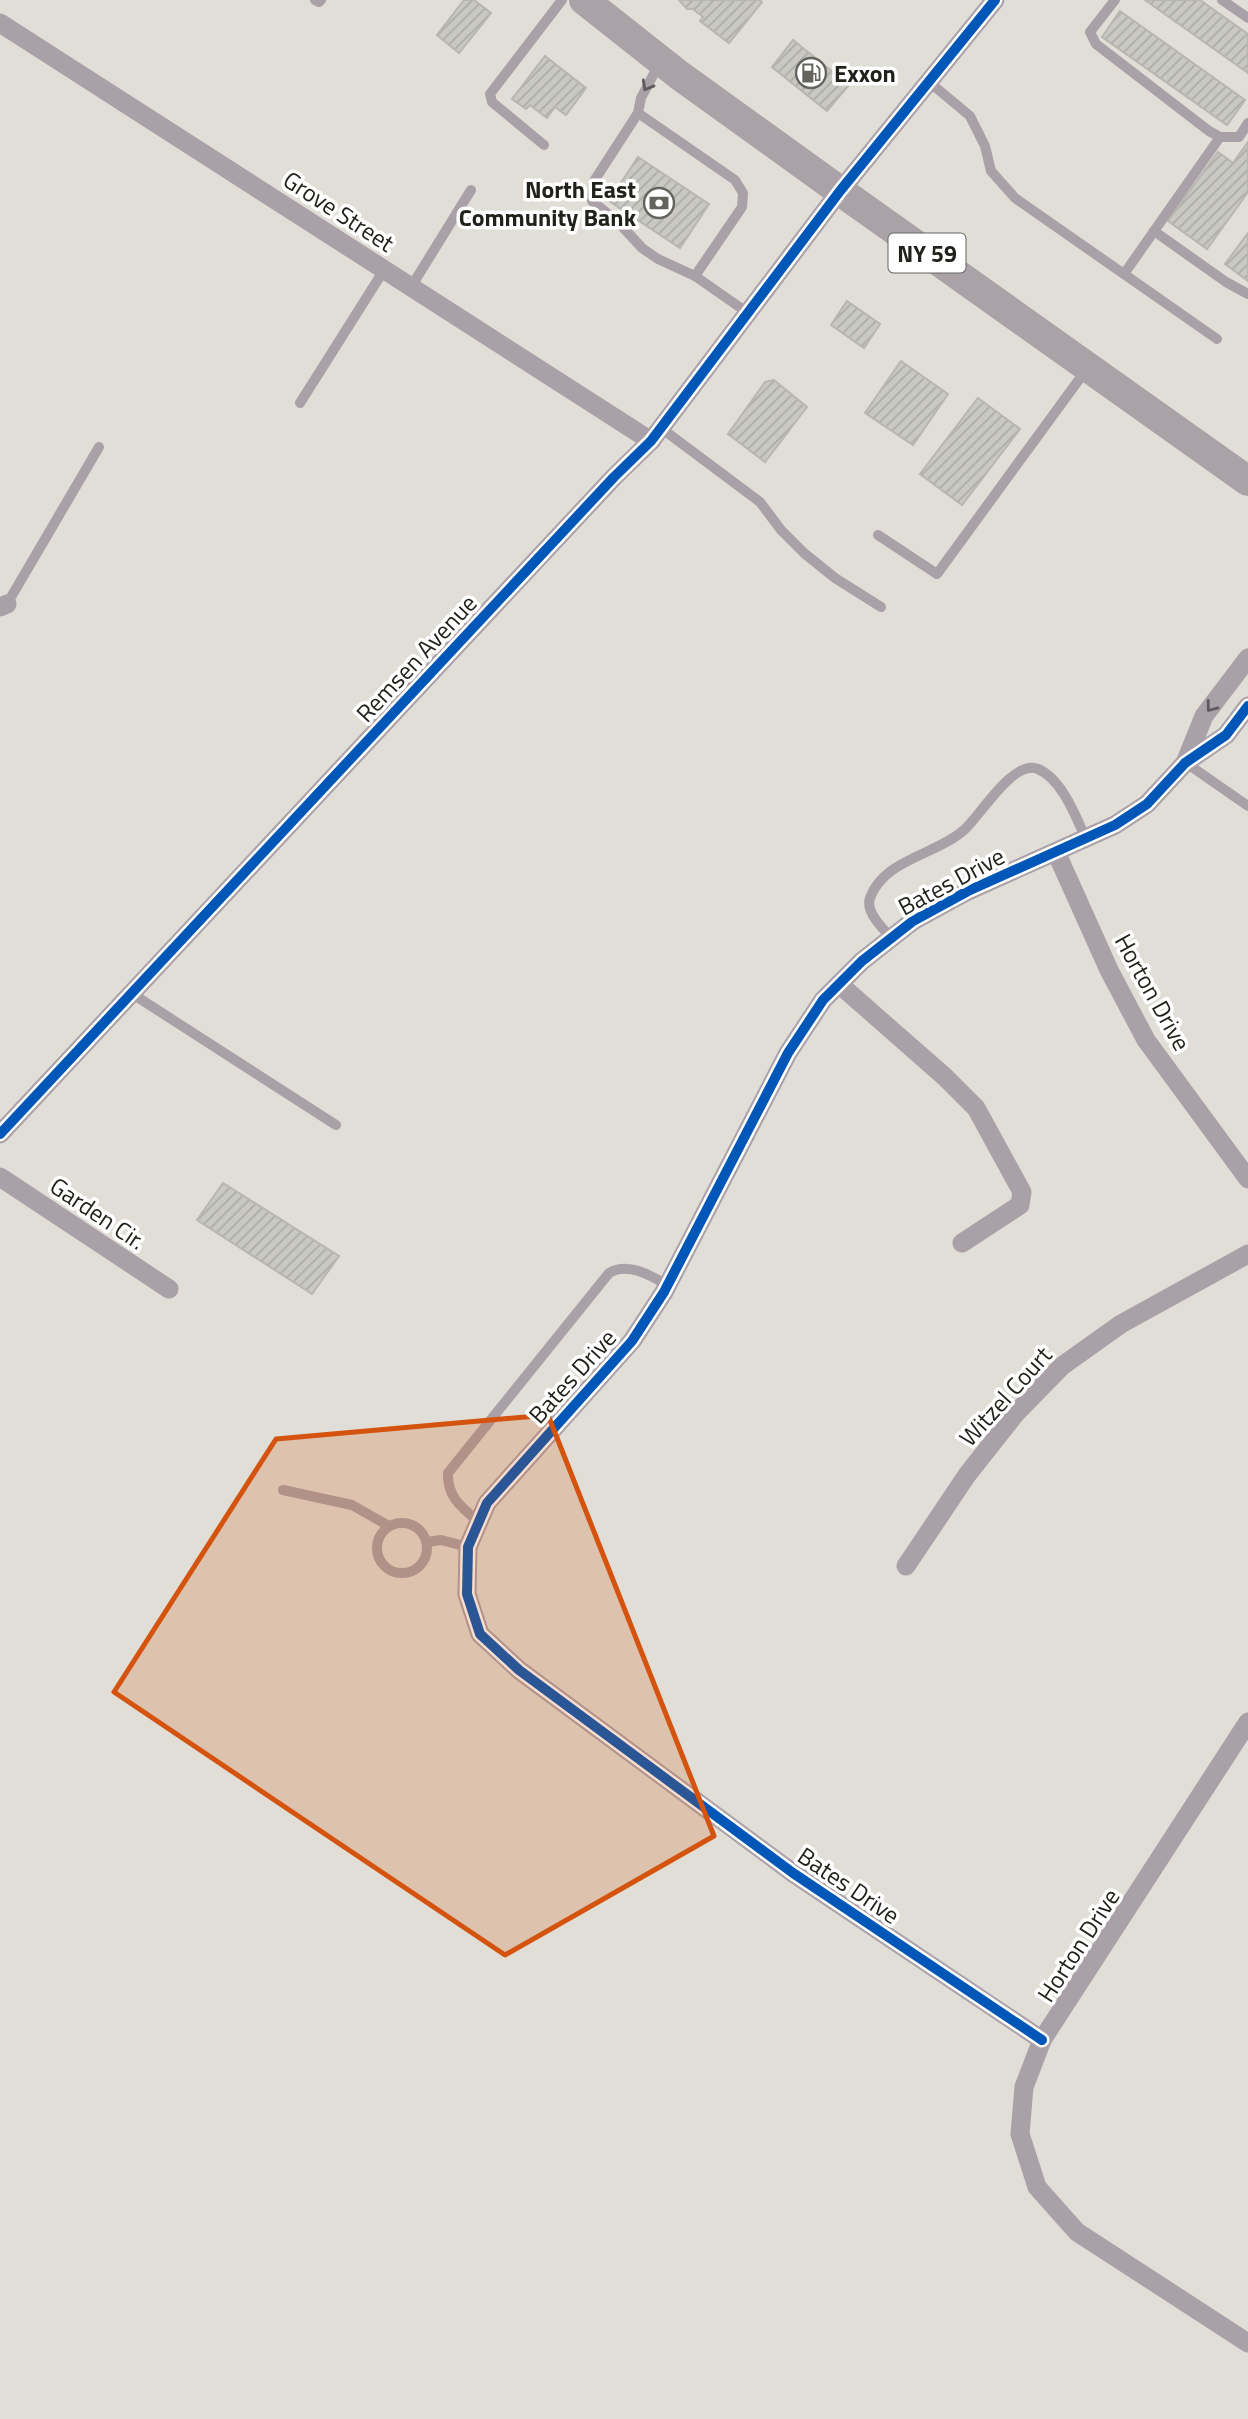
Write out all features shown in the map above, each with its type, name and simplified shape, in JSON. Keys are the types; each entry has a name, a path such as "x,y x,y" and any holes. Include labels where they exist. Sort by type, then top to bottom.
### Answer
{"main road":[{"name":"NY 59","path":"584,0 661,61 840,191 1248,481"}],"street":[{"name":"Remsen Avenue","path":"0,1133 656,434 840,191 995,0"},
{"name":"Grove Street","path":"0,23 411,287 656,434"},
{"name":"Bates Drive","path":"1185,763 1204,716 1248,658"},
{"name":"Bates Drive","path":"1042,2040 793,1873 519,1670 480,1634 467,1594 468,1547 486,1503 632,1341 667,1285 788,1053 823,1000 862,961 913,921 968,891 1115,825 1147,804 1185,763 1226,735 1248,706"},
{"name":"Horton Drive","path":"1056,852 1109,970 1146,1040 1248,1179"},
{"path":"839,984 945,1077 976,1108 1022,1192 1020,1205 962,1242"},
{"name":"Garden Cir.","path":"0,1177 169,1289"},
{"name":"Witzel Court","path":"906,1566 967,1475 1016,1413 1062,1366 1121,1324 1248,1254"},
{"name":"Horton Drive","path":"1248,1722 1042,2040 1024,2087 1020,2134 1037,2187 1077,2232 1248,2346"}],"lane":[{"path":"315,0 321,0"},
{"path":"544,145 492,102 490,94 562,0"},
{"path":"1115,0 1090,32 1096,44 1220,137 1238,137 1248,124"},
{"path":"1222,0 1248,18"},
{"path":"661,61 641,98 638,113 594,181 592,201 619,223 642,248 658,259 695,276 748,313"},
{"path":"928,81 970,116 985,146 991,172 1015,198 1217,339"},
{"path":"638,113 736,180 743,193 741,206 695,276"},
{"path":"1124,274 1220,137"},
{"path":"411,287 471,190"},
{"path":"1154,231 1226,282 1248,294"},
{"path":"300,403 384,270"},
{"path":"878,535 937,574 1088,366"},
{"path":"656,434 760,502 781,530 804,553 835,578 881,607"},
{"path":"4,606 99,447"},
{"path":"1185,763 1246,801"},
{"path":"891,938 871,912 868,900 876,886 891,871 963,831 1013,775 1024,768 1038,769 1051,779 1069,800 1086,839"},
{"path":"131,993 336,1125"},
{"path":"479,1522 460,1507 450,1492 448,1473 609,1273 618,1268 648,1273 667,1285"},
{"path":"283,1490 352,1505 388,1526"},
{"path":"404,1522 412,1524 424,1535 427,1551 420,1566 404,1573 396,1573 388,1569 377,1556 378,1539 388,1526 404,1522"},
{"path":"427,1542 440,1540 468,1547"}],"highlighted area":[{"path":"548,1415 714,1836 505,1955 114,1692 276,1439"}],"building":[{"path":"464,0 474,0 491,13 459,53 437,35"},
{"path":"679,0 762,2 729,43 700,21 703,17 693,9 687,9"},
{"path":"1145,0 1200,0 1248,34 1248,73"},
{"path":"1120,11 1245,100 1227,125 1102,37"},
{"path":"793,40 849,85 827,111 772,67"},
{"path":"545,56 586,88 566,115 555,107 547,118 530,105 526,109 512,99"},
{"path":"1248,142 1248,192 1207,249 1168,221 1218,152 1233,163"},
{"name":"North East Community Bank","path":"638,157 709,204 680,248 609,201"},
{"path":"1248,233 1248,281 1225,264"},
{"path":"847,301 880,324 864,348 831,325"},
{"path":"901,361 948,394 913,445 865,413"},
{"path":"774,380 807,407 765,462 728,434 765,382"},
{"path":"978,398 1020,429 962,505 920,474"},
{"path":"223,1183 339,1256 312,1294 197,1220"}],"cycle path":[{"path":"0,1134 614,477 651,441 840,191 995,0"},
{"path":"1042,2040 793,1873 519,1670 480,1634 467,1594 468,1547 487,1503 632,1341 664,1292 788,1053 823,1000 862,961 913,921 968,891 1115,825 1147,804 1185,763 1226,735 1248,706"}],"place":[{"name":"Exxon","path":"811,73"},
{"name":"North East Community Bank","path":"659,203"}]}
